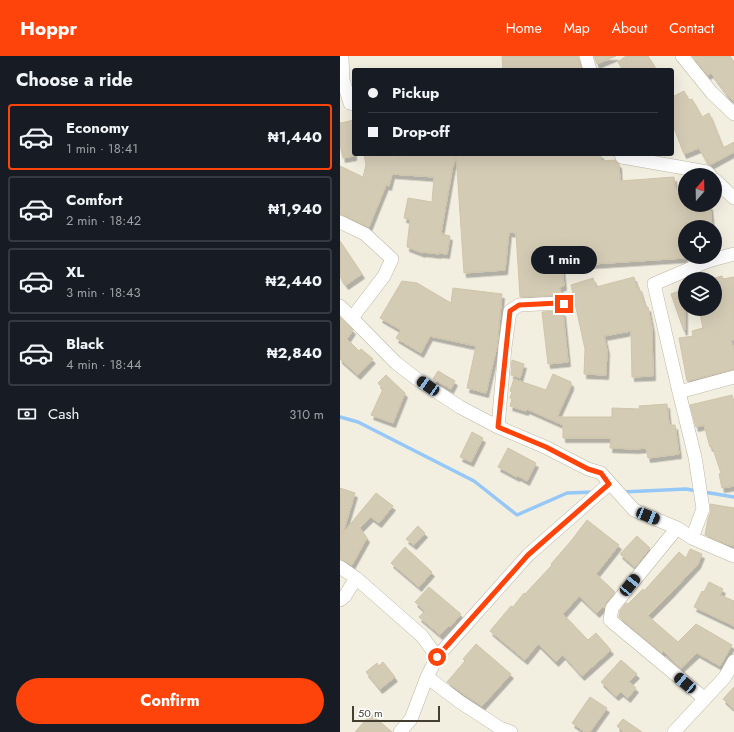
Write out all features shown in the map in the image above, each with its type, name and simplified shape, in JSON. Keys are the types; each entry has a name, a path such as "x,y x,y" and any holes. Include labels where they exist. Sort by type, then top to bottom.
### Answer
{"street":[{"path":"586,56 589,68"},
{"path":"682,56 712,93 734,114"},
{"path":"342,58 343,80 350,103 352,104"},
{"path":"622,156 622,158 683,168"},
{"path":"722,187 734,198"},
{"path":"340,222 365,234 392,259 384,276 352,318"},
{"path":"692,538 703,509 696,457 654,284 708,261 734,254"},
{"path":"498,427 510,311 519,305 564,304"},
{"path":"340,306 396,363 460,408 498,427 546,447 588,469 601,473 609,484 634,510 677,528 692,538 734,556"},
{"path":"679,392 734,377"},
{"path":"400,732 411,718 437,657 528,555 609,484"},
{"path":"677,528 612,608 610,620 705,699"},
{"path":"340,567 356,578 422,636 437,657"},
{"path":"342,598 356,578"},
{"path":"342,598 369,590"},
{"path":"674,732 725,677 734,661"},
{"path":"428,677 460,702 500,728 511,732"}],"building":[{"path":"502,56 578,56 581,68 503,68"},
{"path":"594,56 616,56 597,64"},
{"path":"626,56 648,56 655,67 622,68 618,62"},
{"path":"692,56 730,56 734,62 734,101 728,96 711,73 708,75"},
{"path":"684,91 689,100 692,99 702,117 709,113 723,148 734,142 734,152 710,165 699,148 684,154 674,128 674,96"},
{"path":"352,120 352,156 354,156 343,158 340,145 340,123"},
{"path":"364,156 456,156 441,233 450,236 447,254 423,253 407,247 410,219 404,218 408,198 432,202 434,177 392,174 389,186 386,185 369,227 340,214 340,166 363,177 366,165"},
{"path":"456,156 601,156 601,161 615,160 619,164 620,181 674,177 675,189 678,189 678,212 711,212 711,220 678,220 678,258 562,266 564,286 560,287 561,295 520,297 516,233 509,232 505,270 464,273"},
{"path":"340,241 362,274 346,285 340,277"},
{"path":"722,276 723,279 734,277 734,340 731,341 734,349 734,369 687,381 679,338 693,336 692,331 703,328 700,316 722,316"},
{"path":"634,277 637,288 639,287 645,307 648,307 652,328 653,376 632,377 631,331 604,336 607,350 606,375 584,374 585,349 571,285 593,278 596,287"},
{"path":"402,281 417,283 451,303 453,288 502,294 497,346 486,393 467,388 476,346 430,336 421,353 396,338 401,330 380,318"},
{"path":"678,292 678,314 671,294"},
{"path":"542,312 563,312 568,362 548,364"},
{"path":"679,316 685,316 684,331"},
{"path":"340,317 353,330 347,339 359,351 361,349 373,359 358,375 340,359"},
{"path":"512,360 524,364 520,378 511,375"},
{"path":"438,371 455,381 451,389 433,379"},
{"path":"553,374 571,382 571,386 557,417 612,417 612,408 640,409 639,406 667,404 669,425 675,425 679,454 648,458 646,448 610,448 611,438 563,438 563,425 527,409 526,411 510,406 512,392 510,391 514,379 546,390"},
{"path":"386,375 405,393 393,423 371,415 383,389 378,383"},
{"path":"732,395 734,402 734,486 722,488 719,474 721,473 712,446 710,447 704,425 696,427 690,405"},
{"path":"472,432 483,438 471,462 460,457"},
{"path":"508,448 536,463 527,481 498,467"},
{"path":"340,488 355,493 343,533 376,493 393,506 379,523 371,517 360,528 367,538 352,565 340,559"},
{"path":"710,504 734,508 734,546 705,535 711,511"},
{"path":"587,520 619,545 596,574 615,592 604,608 603,607 597,613 579,596 563,614 588,640 596,633 611,650 582,676 563,655 556,662 538,644 525,660 490,631 511,606 513,607 524,593 525,594 552,565 551,564"},
{"path":"418,526 425,533 414,545 406,539"},
{"path":"637,536 650,548 635,567 620,554"},
{"path":"405,547 432,572 419,587 391,563"},
{"path":"690,549 702,554 698,564 648,616 678,642 696,624 732,645 720,666 697,653 681,668 663,651 662,653 619,617 620,611 626,603 628,604 643,589 644,591 679,552 686,558"},
{"path":"709,582 723,589 720,595 734,601 734,626 694,607 702,591 704,592"},
{"path":"429,587 461,614 450,627 449,626 440,635 419,617 425,611 415,602"},
{"path":"476,644 511,674 482,706 447,682 465,661 463,659"},
{"path":"621,660 637,674 629,682 636,688 628,698 621,692 616,696 601,682"},
{"path":"383,662 395,677 380,689 366,672 377,663 379,666"},
{"path":"734,687 734,709 723,699"},
{"path":"590,697 607,708 590,732 585,732 572,723"},
{"path":"371,714 392,732 355,732"},
{"path":"623,719 642,732 623,732 617,726"}],"waterway":[{"path":"340,417 358,422 474,481 517,515 567,493 594,492"},
{"path":"622,492 686,489 698,491"},
{"path":"704,492 734,497"}],"route":[{"path":"437,657 528,555 609,484 601,473 588,469 546,447 498,427 505,347 510,311 519,305 564,304"}]}
